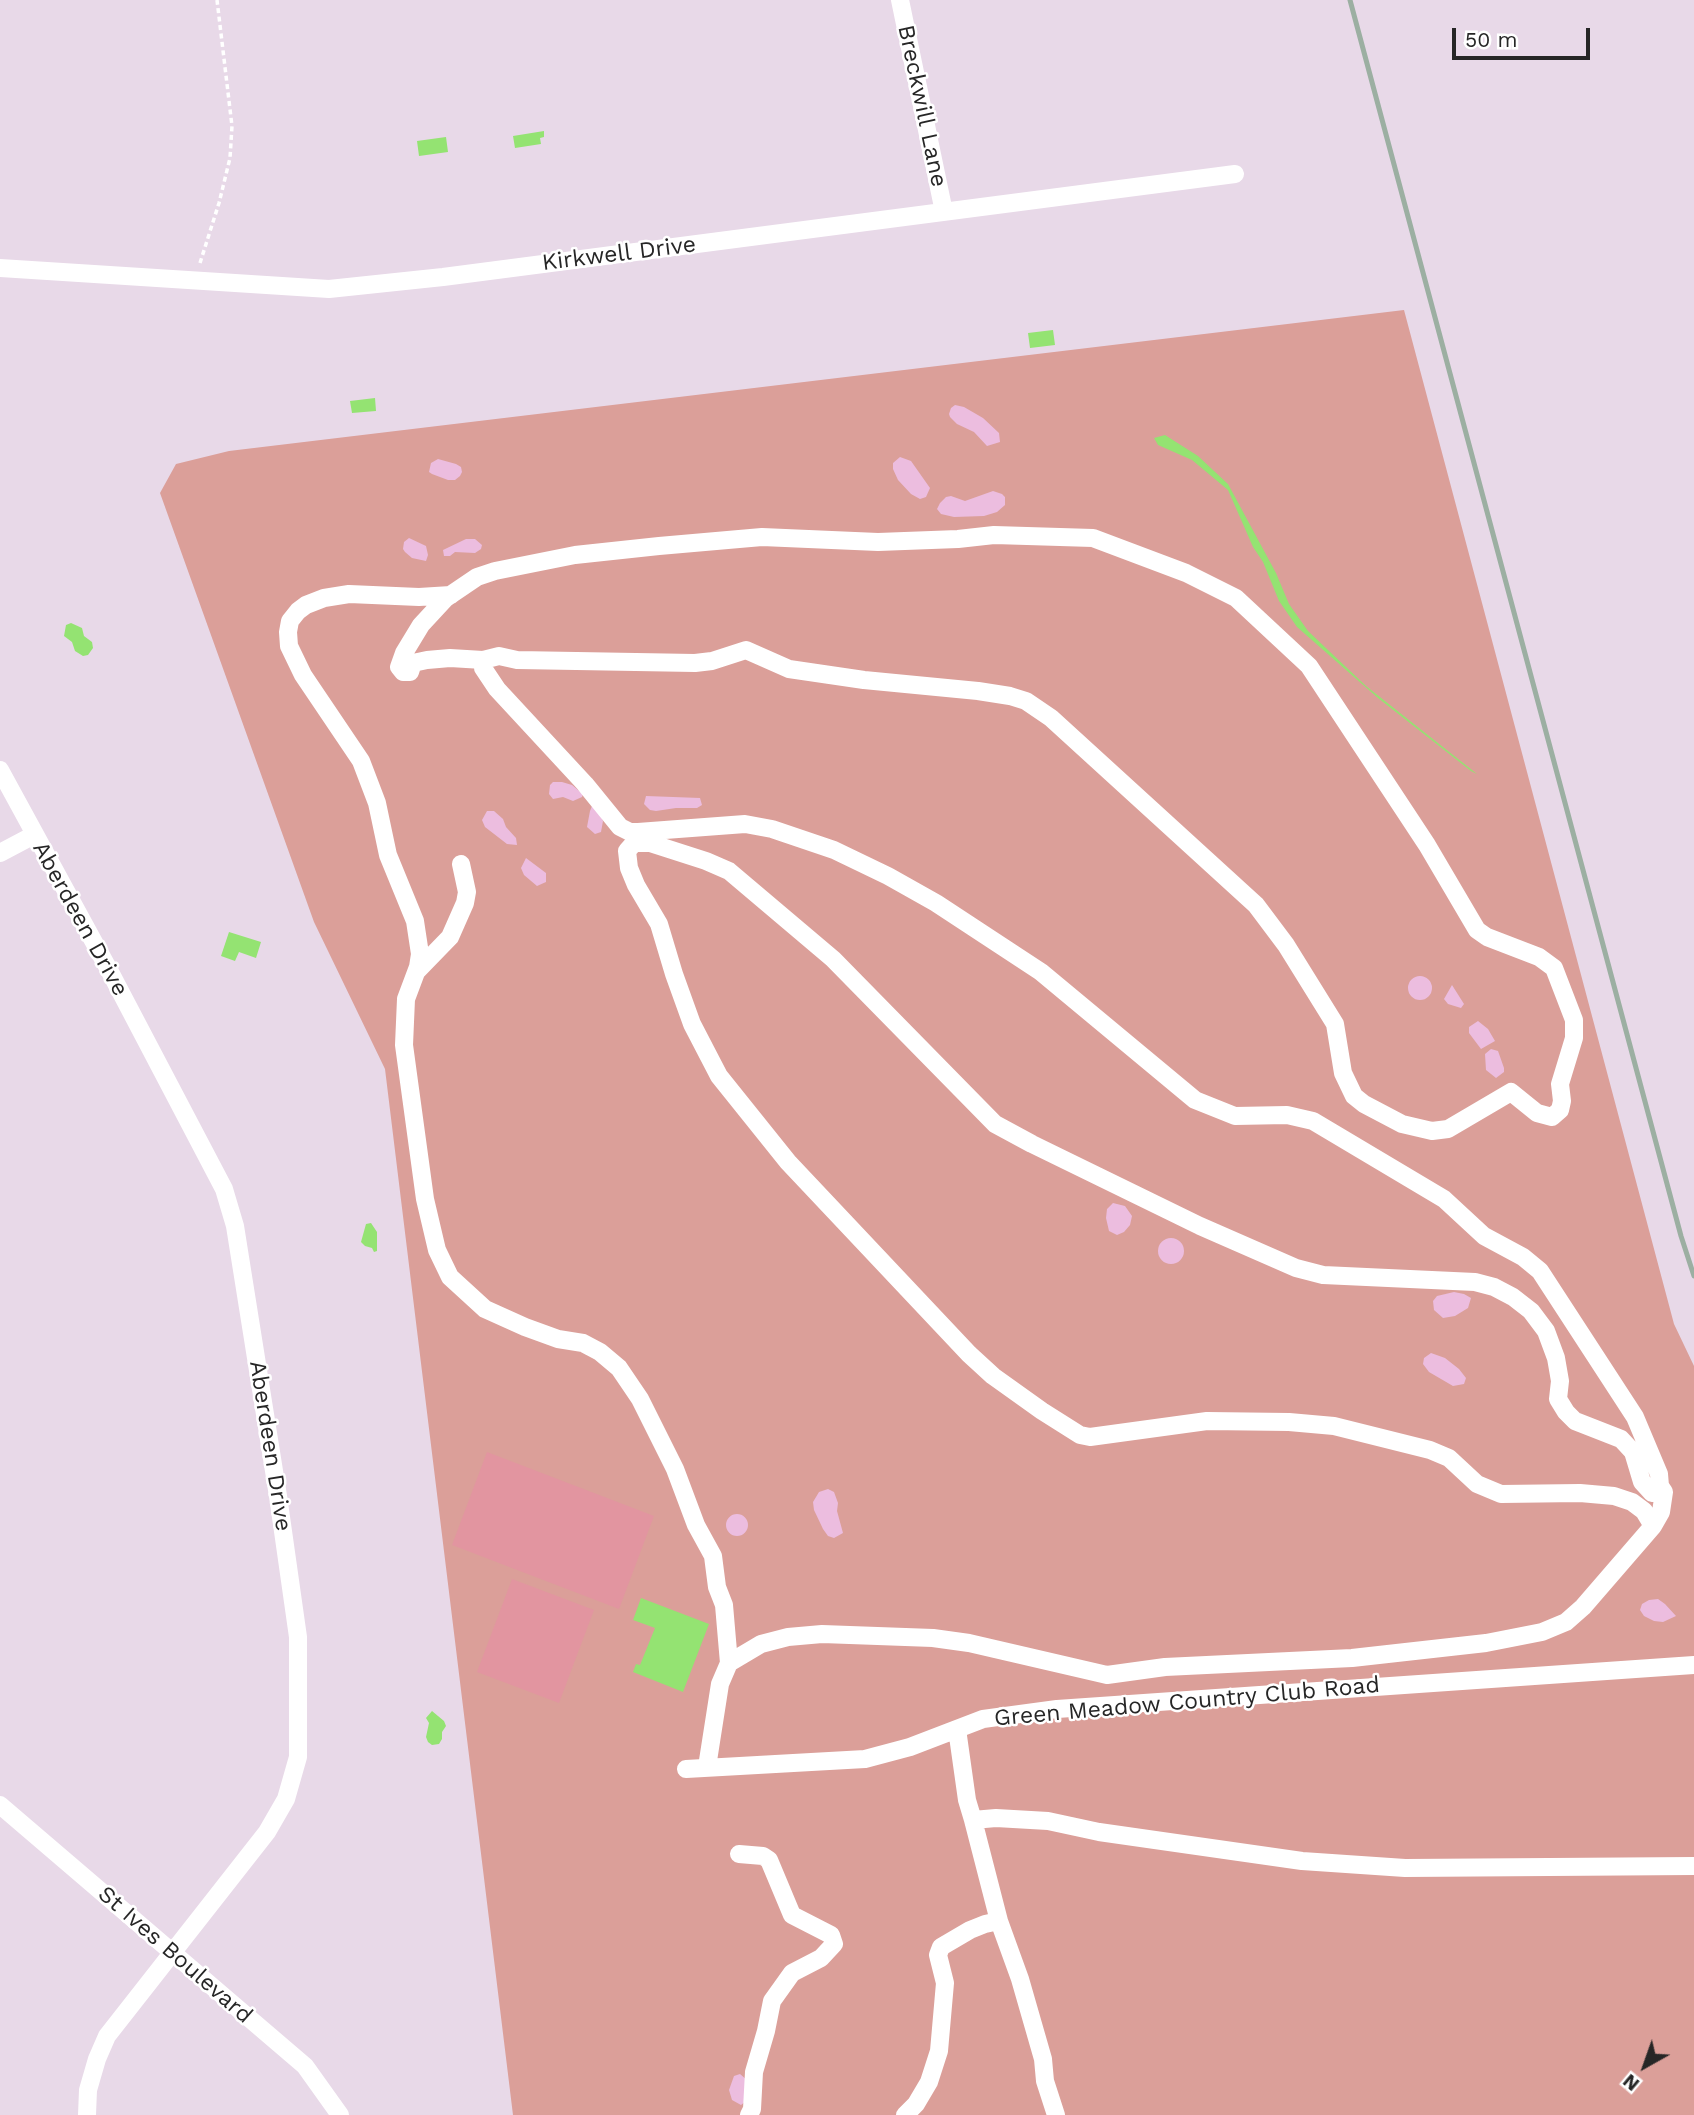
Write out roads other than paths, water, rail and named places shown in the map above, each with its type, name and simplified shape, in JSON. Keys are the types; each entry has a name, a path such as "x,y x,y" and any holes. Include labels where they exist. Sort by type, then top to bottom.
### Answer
{"street":[{"name":"Breckwill Lane","path":"900,0 944,212"},
{"name":"Kirkwell Drive","path":"0,268 329,289 1235,174"},
{"path":"994,534 1093,538 1186,573 1236,598 1308,666 1427,845 1477,930 1487,937 1539,957 1554,968 1574,1020 1574,1038 1560,1084 1560,1110 1552,1117 1537,1113 1511,1092 1448,1129 1432,1131 1402,1124 1364,1104 1354,1096 1343,1073 1335,1024 1286,945 1256,905 1051,718 1026,701 988,693 789,669 746,650 712,661 695,663 530,661 499,656 483,660 450,657 427,660 413,663 410,672 403,672 399,667 421,625 451,595 477,577 575,555 762,537 878,542 958,539 994,534"},
{"path":"451,595 419,597 349,594 324,598 306,604 290,621 289,646 303,675 361,761 377,803 388,855 415,921 420,945 417,971 406,999 404,1045 425,1199 437,1250 450,1277 485,1309 558,1339 583,1343 600,1352 619,1368 640,1399 669,1457 696,1525 713,1556 717,1587 724,1605 729,1663 720,1684 707,1767"},
{"path":"483,660 483,668 498,689 585,784 620,827 650,843 706,861 729,872 833,959 995,1124 1200,1226 1296,1268 1323,1275 1475,1282 1494,1287 1513,1297 1531,1311 1545,1331 1556,1358 1560,1381 1559,1399 1566,1412 1575,1421 1622,1439 1633,1452 1642,1482 1652,1493 1657,1492 1660,1486"},
{"name":"Aberdeen Drive","path":"0,770 224,1189 235,1226 298,1637 298,1757 286,1799 267,1832 107,2036 88,2090 86,2115"},
{"path":"636,837 745,824 772,829 834,850 888,876 985,933 1041,972 1195,1100 1235,1116 1287,1115 1313,1121 1444,1199 1484,1236 1523,1257 1540,1271 1635,1417 1664,1492 1661,1512 1653,1525 1583,1607 1566,1622 1542,1632 1486,1643 1352,1658 1166,1667 1107,1675 969,1643 933,1638 822,1634 788,1637 761,1644 729,1663"},
{"path":"0,853 33,835"},
{"path":"636,837 627,851 629,868 636,886 659,924 692,1024 719,1076 788,1162 969,1354 993,1376 1042,1411 1080,1435 1090,1437 1207,1420 1334,1426 1430,1450 1449,1458 1477,1484 1501,1494 1580,1493 1623,1499 1644,1511 1653,1525"},
{"path":"417,971 450,937 465,903 467,892 461,864"},
{"name":"Green Meadow Country Club Road","path":"686,1769 865,1759 984,1719 1057,1709 1694,1665"},
{"path":"957,1729 967,1800 999,1921 1020,1979 1043,2059 1045,2081 1056,2115"},
{"name":"St Ives Boulevard","path":"0,1805 305,2066 340,2115"},
{"path":"973,1820 996,1818 1048,1821 1099,1832 1290,1859 1405,1868 1694,1866"},
{"path":"739,1854 763,1856 769,1860 792,1915 831,1935 834,1944 821,1958 792,1973 772,2001 754,2072 752,2109 748,2115"},
{"path":"905,2115 916,2104 929,2082 939,2051 945,1983 938,1955 941,1947 970,1930 999,1921"}],"railway":[{"path":"1350,0 1681,1236 1694,1276"}]}
